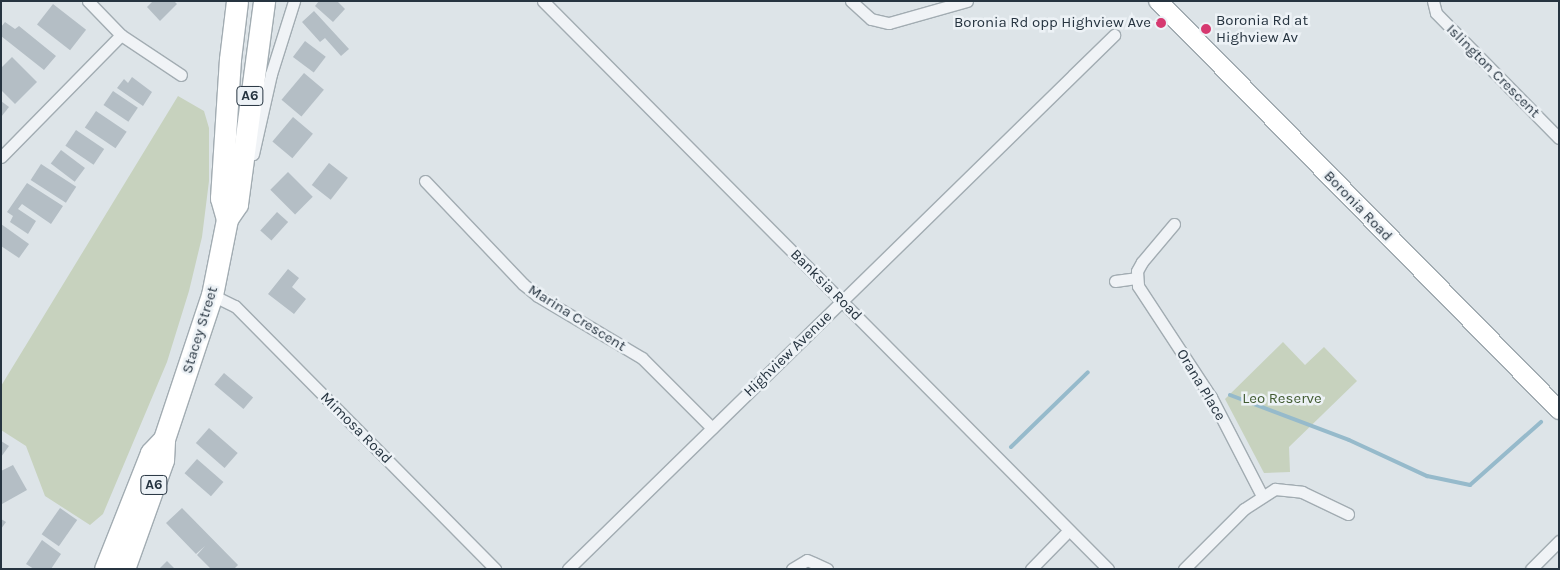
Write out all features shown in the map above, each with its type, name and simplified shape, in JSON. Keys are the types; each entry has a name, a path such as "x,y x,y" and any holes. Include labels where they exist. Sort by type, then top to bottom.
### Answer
{"highway":[{"name":"Stacey Street","path":"227,219 221,198 230,59 237,1"},
{"name":"Stacey Street","path":"124,569 164,460 164,439 212,295 227,219 237,204 264,1"},
{"name":"Stacey Street","path":"105,569 151,453 164,439"}],"main road":[{"name":"Boronia Road","path":"1158,1 1559,410"}],"street":[{"path":"88,1 121,35 180,75"},
{"name":"Stacey Street","path":"240,191 253,152 271,74 294,1"},
{"name":"Banksia Road","path":"543,1 1108,569"},
{"path":"850,1 871,19 889,23 967,1"},
{"name":"Islington Crescent","path":"1432,1 1436,13 1559,138"},
{"name":"Highview Avenue","path":"568,569 1114,34"},
{"path":"1,157 121,35"},
{"name":"Marina Crescent","path":"425,181 523,284 538,296 642,358 712,428"},
{"path":"1115,281 1136,278 1142,262 1174,224"},
{"name":"Orana Place","path":"1136,278 1146,300 1211,397 1262,496"},
{"name":"Mimosa Road","path":"212,295 235,306 495,569"},
{"path":"1184,569 1262,496 1275,489 1288,488 1348,514"},
{"path":"1031,569 1069,530"},
{"path":"1531,569 1559,541"},
{"path":"792,569 815,556 827,569"}],"green space":[{"path":"178,96 204,111 209,128 209,181 202,237 189,291 167,362 103,514 90,525 45,496 26,446 1,430 1,386"},
{"name":"Leo Reserve","path":"1283,342 1305,365 1324,347 1357,381 1289,447 1290,472 1264,473 1225,399"}],"building":[{"path":"153,1 174,1 177,4 160,21 147,7"},
{"path":"319,1 337,1 345,9 333,22 315,6"},
{"path":"53,4 86,30 70,50 37,24"},
{"path":"314,11 349,49 341,56 325,38 320,42 302,22"},
{"path":"5,22 15,29 19,26 56,56 44,70 1,36 1,27"},
{"path":"305,41 326,57 314,73 293,57"},
{"path":"12,57 37,82 15,104 1,90 1,68"},
{"path":"304,73 324,90 301,117 282,100"},
{"path":"132,77 152,92 143,106 117,88 124,79 128,83"},
{"path":"113,91 138,108 128,122 103,105"},
{"path":"1,101 9,107 1,117"},
{"path":"96,111 127,132 115,148 85,128"},
{"path":"293,117 313,134 292,158 272,142"},
{"path":"76,130 104,149 94,165 65,146"},
{"path":"61,150 85,168 75,182 51,164"},
{"path":"329,163 348,178 331,200 312,185"},
{"path":"41,164 76,187 66,203 31,180"},
{"path":"288,172 313,197 295,214 270,190"},
{"path":"27,183 63,206 51,224 22,204 18,209 36,221 28,234 10,222 13,216 7,212"},
{"path":"277,212 288,222 271,241 260,231"},
{"path":"1,224 29,244 19,258 1,246"},
{"path":"288,269 299,278 292,287 306,299 294,314 268,294"},
{"path":"224,373 253,397 243,409 214,384"},
{"path":"209,428 238,453 225,468 196,443"},
{"path":"1,441 9,446 1,457"},
{"path":"197,459 223,482 211,496 185,473"},
{"path":"13,465 27,490 2,504 1,471"},
{"path":"60,508 77,520 59,546 42,534"},
{"path":"182,508 238,565 234,569 211,569 197,555 205,546 196,554 166,523"},
{"path":"1,519 6,522 1,529"},
{"path":"42,540 61,554 51,569 34,569 26,564"},
{"path":"167,561 175,569 159,569"}],"waterway":[{"path":"1011,447 1088,372"},
{"path":"1230,395 1349,440 1427,476 1470,485 1541,422"}],"place":[{"name":"Boronia Rd opp Highview Ave","path":"1161,23"},
{"name":"Boronia Rd at Highview Av","path":"1206,29"}]}
